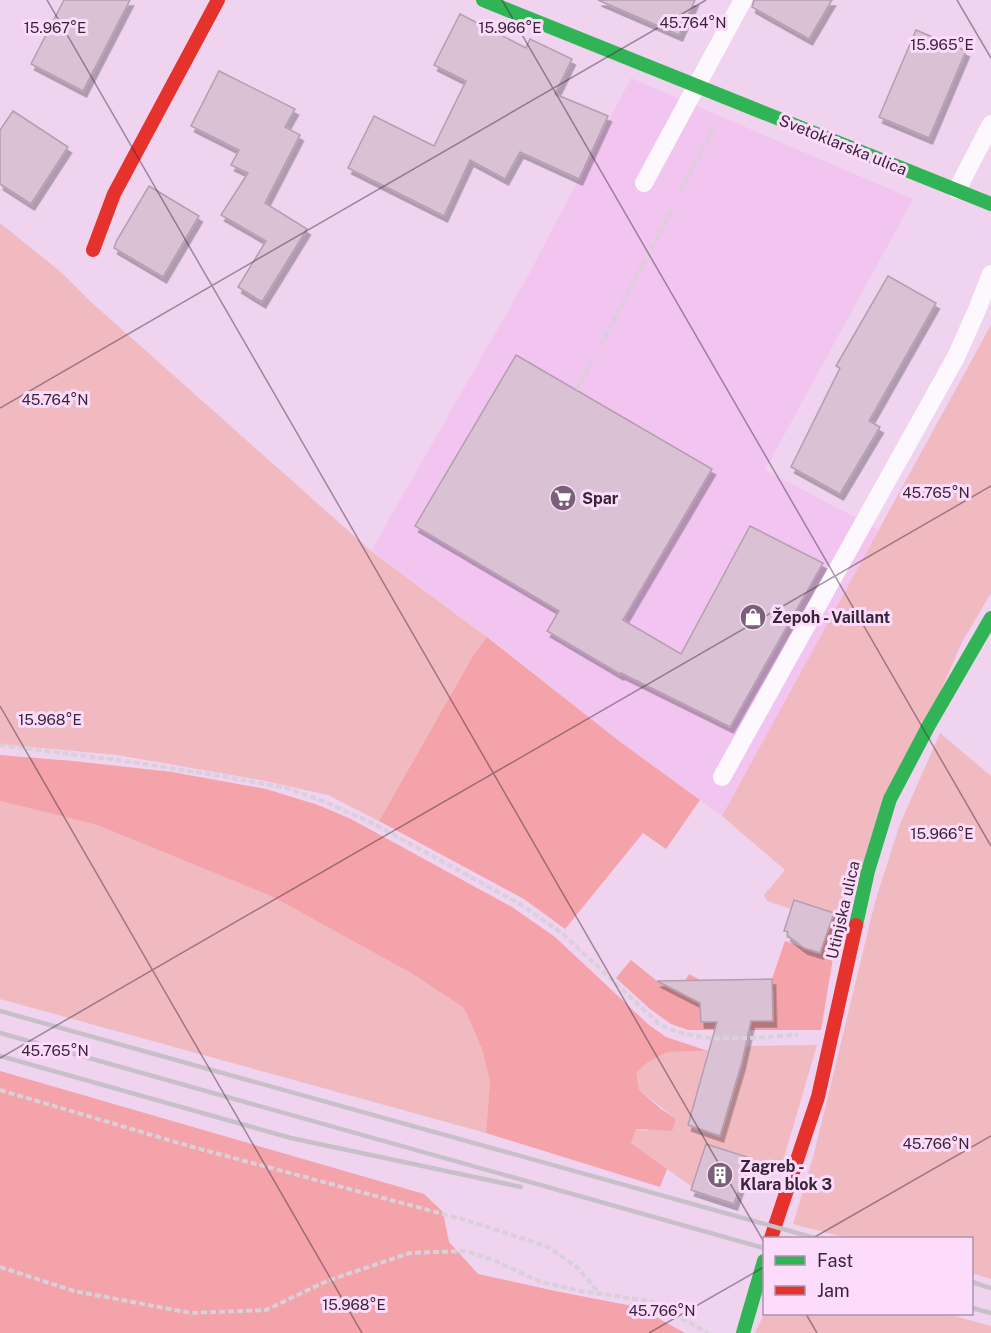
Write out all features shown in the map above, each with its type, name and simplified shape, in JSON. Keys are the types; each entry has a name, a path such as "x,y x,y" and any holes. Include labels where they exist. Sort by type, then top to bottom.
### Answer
{"street":[{"path":"93,250 114,194 218,0"},
{"name":"Svetoklarska ulica","path":"483,0 991,204"},
{"name":"Utinjska ulica","path":"773,1233 818,1097 868,871 890,799 929,725 991,618"},
{"path":"743,1333 763,1267"}],"lane":[{"path":"644,183 743,0"},
{"path":"957,190 991,124"},
{"path":"722,777 956,357 991,274"}],"path":[{"path":"681,190 716,122"},
{"path":"601,345 673,207"},
{"path":"578,390 593,360"},
{"path":"0,745 125,760 286,788 325,802 374,824 520,904 563,934 658,1023 668,1029 711,1038 831,1034"},
{"path":"0,1090 189,1146 469,1221 548,1247 577,1267 600,1294"},
{"path":"0,1267 74,1291 191,1313 266,1310 327,1281 410,1253 466,1251 493,1260 541,1282 650,1301 708,1333"}],"shaded area":[{"path":"631,78 913,199 765,470 879,530 722,816 619,741 495,642 371,551 528,276"},
{"path":"0,223 62,273 91,302 371,551 487,637 474,654 379,821 328,795 261,780 117,755 0,744"},
{"path":"991,325 991,593 962,642 842,918 835,912 794,901 791,909 767,901 764,895 785,870 722,816"},
{"path":"487,637 619,741 700,800 666,849 643,833 565,929 524,899 379,821 474,654"},
{"path":"940,733 991,776 991,1279 973,1273 973,1237 843,1237 793,1224 814,1154 875,902 900,824"},
{"path":"0,755 172,772 266,789 318,805 351,819 512,907 555,937 649,1025 666,1037 708,1051 668,1052 648,1062 636,1073 639,1090 676,1119 672,1131 636,1129 631,1143 667,1169 660,1187 486,1133 490,1082 482,1049 464,1008 411,973 273,897 97,825 0,801"},
{"path":"0,801 97,825 273,897 411,973 464,1008 482,1049 490,1082 486,1133 0,999"},
{"path":"834,912 840,916 821,1030 688,1030 671,1024 650,1009 616,978 631,960 657,981 679,992 689,974 700,980 701,1022 772,1021 772,979 785,941 820,953"},
{"path":"817,1045 781,1168 765,1163 763,1170 757,1169 758,1166 749,1163 749,1158 706,1144 692,1187 631,1143 636,1129 646,1131 676,1119 639,1090 635,1073 648,1062 668,1052 708,1051 688,1125 707,1131 726,1115 746,1046"},
{"path":"0,1071 424,1194 443,1212 449,1242 478,1274 627,1305 645,1311 685,1333 0,1333"},
{"path":"764,1315 951,1315 991,1326 991,1333 755,1333"}],"building":[{"path":"64,0 130,0 83,91 31,64"},
{"path":"598,0 695,0 679,35"},
{"path":"754,0 832,0 809,39 752,7"},
{"path":"460,14 526,48 530,39 572,59 555,94 608,116 579,179 520,152 505,179 470,160 444,216 348,168 374,116 434,146 466,81 434,65"},
{"path":"916,30 966,51 929,138 879,117"},
{"path":"219,71 295,109 285,127 300,135 265,203 307,229 262,302 238,287 266,241 221,215 248,173 231,165 239,150 191,126"},
{"path":"13,111 68,147 31,204 0,184 0,130"},
{"path":"149,186 199,216 163,277 114,248"},
{"path":"888,276 936,303 869,421 880,427 840,494 791,467 840,368 836,366"},
{"name":"Spar","path":"516,355 712,469 623,620 681,654 750,526 823,563 730,727 620,674 547,631 559,611 415,526"},
{"path":"794,900 834,913 820,953 804,948 787,935 788,932 784,931"},
{"path":"772,979 773,1021 751,1021 742,1062 720,1136 688,1125 717,1022 701,1022 700,1003 657,981"},
{"name":"Zagreb - Klara blok 3","path":"706,1144 750,1158 734,1204 691,1190"}],"railway":[{"path":"0,1011 811,1237"},
{"path":"0,1033 763,1248"},
{"path":"0,1056 291,1138 521,1187"},
{"path":"973,1282 991,1288"},
{"path":"973,1308 991,1313"}],"traffic: fast":[{"path":"483,0 991,204"},
{"path":"856,925 868,871 890,799 929,725 991,618"},
{"path":"743,1333 763,1264"}],"traffic: jam":[{"path":"93,250 114,194 218,0"},
{"path":"771,1237 818,1097 856,925"}],"place":[{"name":"Spar","path":"563,498"},
{"name":"Žepoh - Vaillant","path":"753,617"},
{"name":"Zagreb - Klara blok 3","path":"720,1175"}]}
